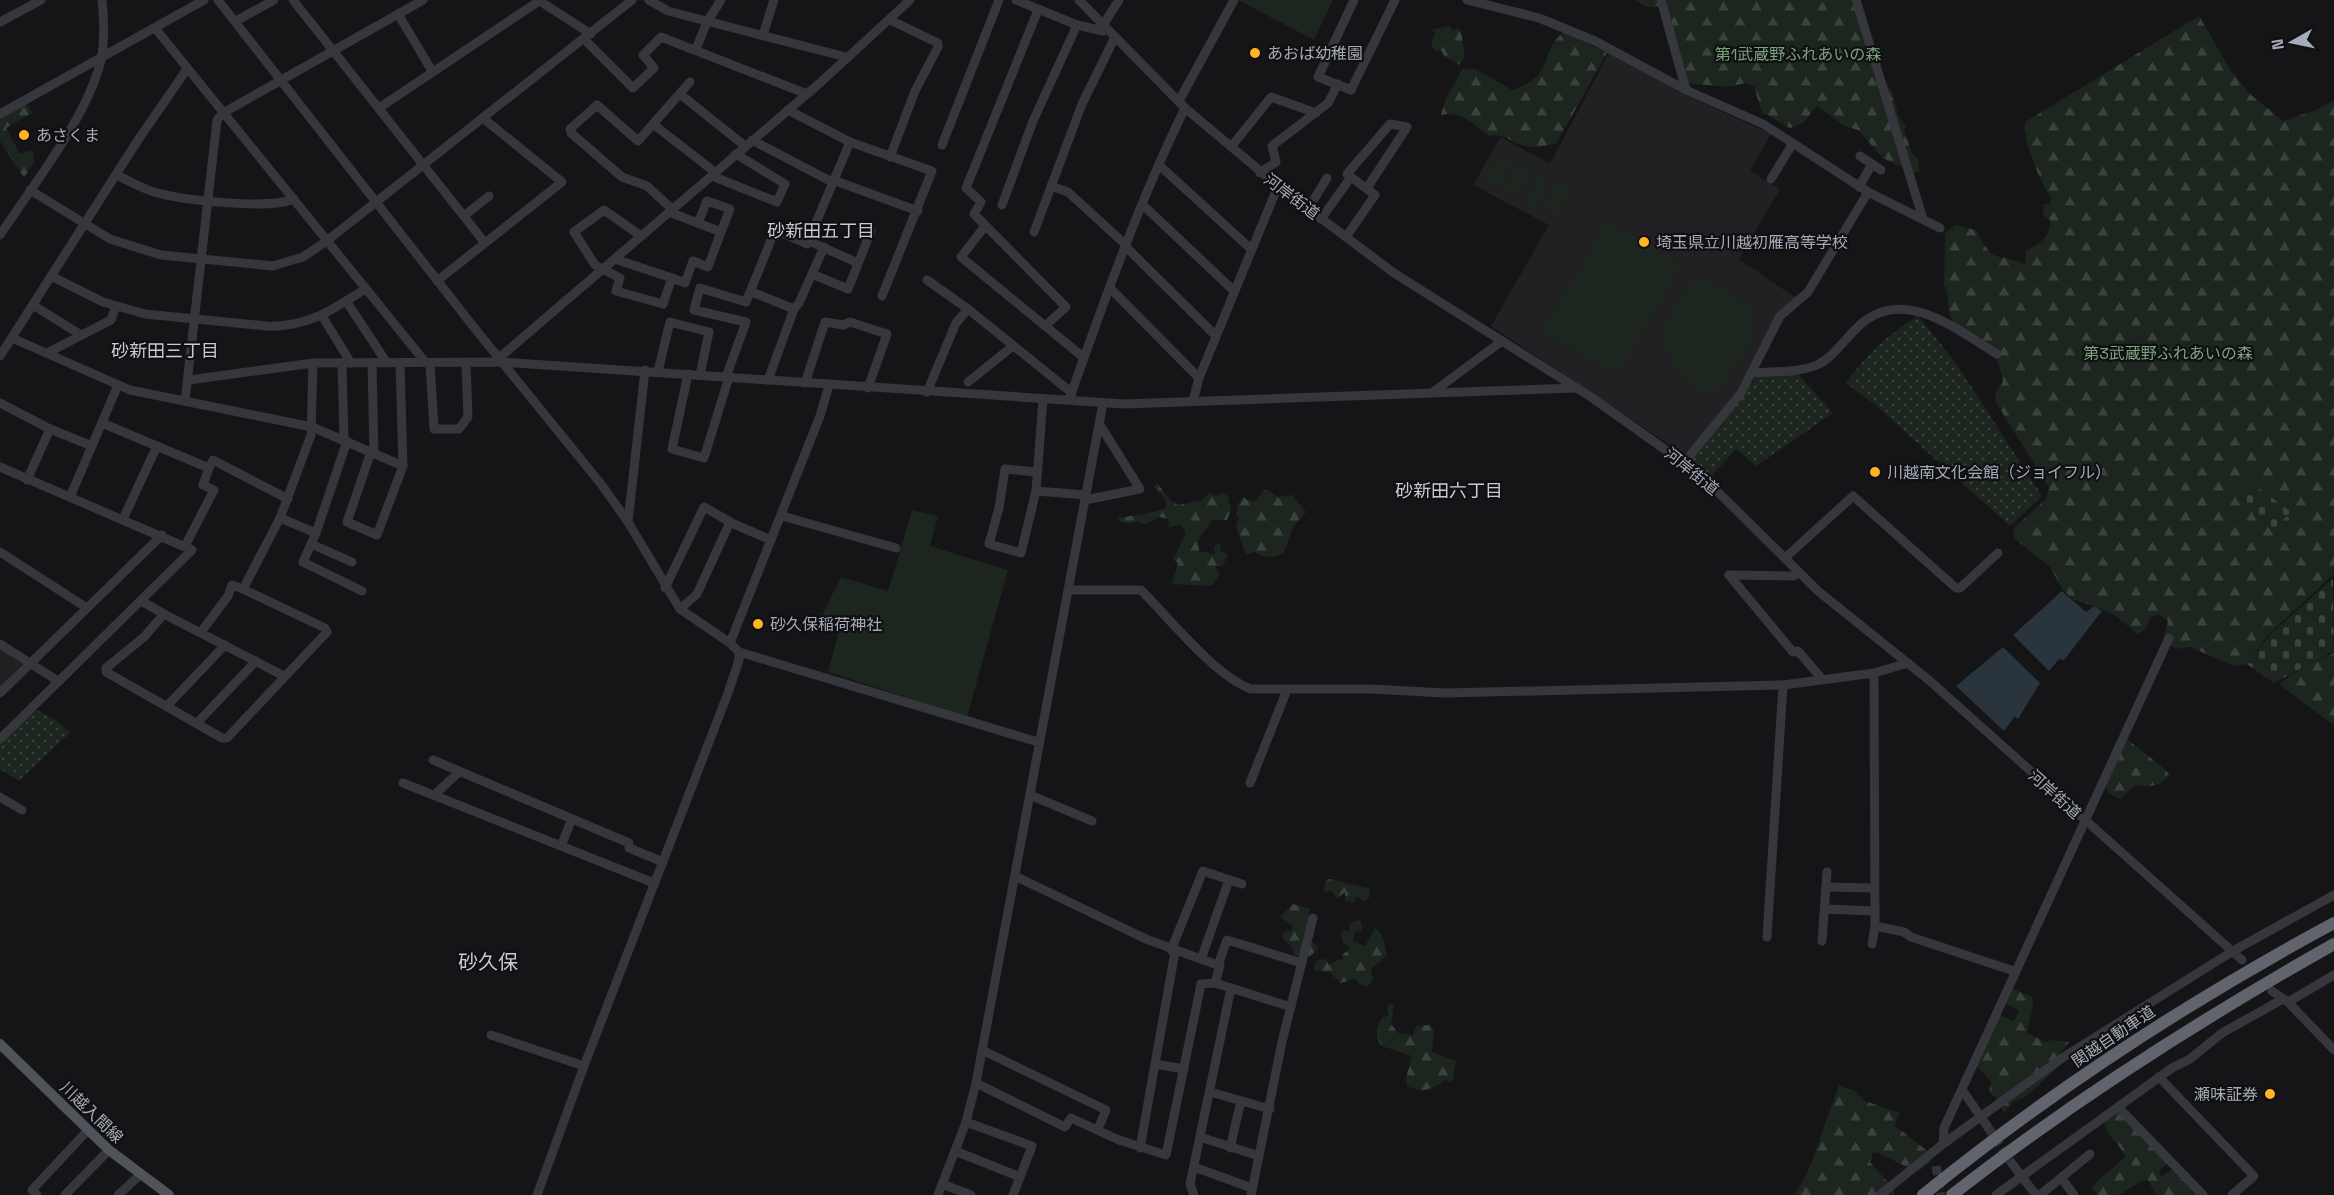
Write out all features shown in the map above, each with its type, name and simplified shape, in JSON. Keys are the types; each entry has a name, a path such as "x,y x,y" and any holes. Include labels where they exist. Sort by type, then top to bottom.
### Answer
{"highway":[{"name":"関越自動車道","path":"1923,1195 2057,1093 2150,1030 2268,959 2334,923"},
{"path":"1952,1195 2060,1115 2161,1046 2334,944"}],"main road":[{"name":"川越入間線","path":"0,1044 109,1150 169,1195"}],"street":[{"path":"0,22 41,0"},
{"path":"0,235 82,105 101,58 102,0"},
{"path":"0,114 204,0"},
{"path":"218,0 437,281 601,484 628,522 665,588 680,609 730,643 739,652 1038,742"},
{"path":"236,21 274,0"},
{"path":"293,0 484,243"},
{"path":"379,108 539,0 587,37 633,88 654,68 643,55 659,37 807,94"},
{"path":"30,190 85,226 130,247 161,255 273,266 303,257 376,203 632,0"},
{"path":"696,50 707,22 721,0"},
{"path":"763,35 774,0"},
{"path":"500,360 807,94 910,0"},
{"path":"942,145 999,0"},
{"path":"1016,0 1090,30 1103,31 1119,0"},
{"name":"河岸街道","path":"1079,0 1182,105 1260,172 1321,219 1394,273 1577,387 1684,463 1719,493 1798,572 1908,663 2242,960"},
{"path":"1070,397 1083,357 1182,105 1234,0"},
{"path":"1354,0 1318,77 1351,90 1395,0"},
{"path":"1467,0 1539,18 1567,29 1686,90 1762,124 1859,187 1940,228"},
{"path":"1661,0 1686,90"},
{"path":"1856,0 1923,219"},
{"path":"653,1 668,11 846,57"},
{"path":"185,401 217,120 223,113 416,2"},
{"path":"1038,10 966,188 981,202 974,214 1066,307 1045,326"},
{"path":"398,14 432,71"},
{"path":"890,20 938,43 915,91 890,157"},
{"path":"1002,206 1033,121 1077,25"},
{"path":"155,28 328,240 365,289 428,363 434,429 459,429 468,417 466,363"},
{"path":"1034,232 1082,104 1115,37"},
{"path":"0,356 187,69"},
{"path":"690,82 638,141 594,105 570,129 571,133 622,177 647,186 671,211 721,232"},
{"path":"1260,172 1276,162 1272,146 1328,103 1338,84"},
{"path":"680,94 749,143 832,181 918,211"},
{"path":"1231,147 1271,97 1316,113"},
{"path":"788,110 850,142 932,171 918,211 882,296"},
{"path":"437,281 562,182 484,118"},
{"path":"653,124 714,174 777,202 785,184 736,154"},
{"path":"1346,237 1375,195 1347,174 1390,124 1407,127 1367,188"},
{"path":"688,374 672,449 704,458 746,322 693,308 700,288 746,302 752,292 775,230 807,244 850,142"},
{"path":"1771,179 1793,144"},
{"path":"1860,156 1881,170"},
{"path":"1859,187 1872,164"},
{"path":"1159,165 1251,249"},
{"path":"116,175 157,193 267,205 294,199"},
{"path":"1321,219 1352,177"},
{"path":"1308,209 1328,178"},
{"path":"1051,186 1068,192 1216,336"},
{"path":"1193,401 1199,378 1278,186"},
{"path":"1684,463 1732,405 1753,372 1780,316 1808,292 1868,192"},
{"path":"464,216 489,196"},
{"path":"615,260 685,283 693,261 708,267 730,209 707,201 698,223"},
{"path":"1143,205 1234,291"},
{"path":"641,236 604,210 574,232 595,265 620,278 616,291 662,305 672,278"},
{"path":"985,226 961,257 1083,357"},
{"path":"812,274 848,289 871,231"},
{"path":"809,241 858,263"},
{"path":"768,381 794,309 800,303 824,247"},
{"path":"51,276 91,297 145,314 274,326 322,316 365,289"},
{"path":"927,280 968,309 1070,397"},
{"path":"1110,288 1199,378"},
{"path":"752,292 794,309"},
{"path":"346,301 387,363"},
{"path":"33,305 81,335"},
{"path":"46,353 111,320 116,306"},
{"path":"1753,372 1816,365 1874,314 1896,308 1926,314 1997,354"},
{"path":"927,392 956,323 968,309"},
{"path":"322,316 347,363 346,440 316,533 303,562 362,591"},
{"path":"658,371 670,322 709,332 700,375"},
{"path":"805,383 825,322 843,325 849,322 887,334 868,388"},
{"path":"12,338 130,390 312,427 403,466"},
{"path":"1433,392 1502,341"},
{"path":"968,382 1013,346"},
{"path":"189,380 313,363 466,363 500,360 927,392 1043,399 1070,397 1103,404 1433,392 1540,391 1577,387"},
{"path":"243,589 280,518 312,427 313,363"},
{"path":"372,363 372,453 347,522 377,535 403,466 400,364"},
{"path":"628,522 645,370"},
{"path":"70,497 118,385"},
{"path":"730,643 782,516 820,416 829,385"},
{"path":"1035,472 1005,469 999,508 989,544 1021,553 1036,491 1035,472 1043,399"},
{"path":"0,403 50,429 92,446"},
{"path":"938,1195 966,1122 976,1083 1103,404"},
{"path":"102,423 209,468"},
{"path":"1036,491 1086,498 1140,489 1100,425"},
{"path":"27,480 50,429"},
{"path":"123,519 157,446"},
{"path":"185,546 214,490 203,485 213,460 288,499"},
{"path":"0,467 162,535 192,550 0,739"},
{"path":"1785,558 1853,496 1956,588 1960,588 1998,553"},
{"path":"665,588 703,508 771,540"},
{"path":"782,516 896,548"},
{"path":"280,518 316,533"},
{"path":"680,609 699,590 730,522"},
{"path":"0,693 162,535"},
{"path":"311,544 352,562"},
{"path":"0,552 87,608"},
{"path":"1798,572 1789,577 1729,575 1793,652 1798,651 1822,680"},
{"path":"164,614 144,637 106,668 106,672 222,738 227,738 327,632 325,628 232,585 228,596 201,632"},
{"path":"1068,590 1141,590 1223,673 1251,689 1371,689 1445,693 1783,685 1874,673 1908,663"},
{"path":"141,601 284,676"},
{"path":"1943,1144 1944,1128 1963,1091 2014,971 2169,638"},
{"path":"0,644 58,681"},
{"path":"167,706 225,645"},
{"path":"537,1195 584,1066 728,693 739,660 739,652"},
{"path":"197,723 256,661"},
{"path":"1872,944 1875,926 1874,673"},
{"path":"1767,937 1783,685"},
{"path":"1250,783 1287,690"},
{"path":"433,760 629,843 628,848 663,862"},
{"path":"434,795 459,772"},
{"path":"403,783 654,883"},
{"path":"1030,795 1092,821"},
{"path":"0,797 21,810"},
{"path":"561,846 572,819"},
{"path":"1140,1148 1173,951 1203,871 1242,884"},
{"path":"1822,941 1827,872"},
{"path":"1015,876 1173,951 1218,965"},
{"path":"1201,959 1229,880"},
{"path":"1826,887 1874,888"},
{"path":"1880,1195 1934,1154 1943,1144 2062,1058 2233,951 2334,895"},
{"path":"1825,909 1875,911"},
{"path":"1194,1167 1252,1192 1291,1007 1313,918"},
{"path":"1875,926 1904,932 1911,937 2014,971"},
{"path":"1215,983 1218,965 1227,940 1302,963"},
{"path":"1996,1195 2158,1077 2190,1059 2222,1033 2334,975"},
{"path":"976,1083 1065,1127 1071,1118 1140,1148 1166,1155 1201,984 1215,983 1291,1007"},
{"path":"1194,1195 1190,1184 1232,988"},
{"path":"2272,991 2286,1000 2334,1050"},
{"path":"491,1035 584,1066"},
{"path":"982,1050 1106,1110 1098,1129"},
{"path":"1155,1064 1184,1069"},
{"path":"2158,1077 2253,1176 2232,1195"},
{"path":"1963,1091 1987,1126"},
{"path":"1209,1092 1270,1109"},
{"path":"1230,1148 1241,1101"},
{"path":"2118,1107 2203,1195"},
{"path":"966,1122 1032,1146 1013,1195"},
{"path":"31,1193 88,1130"},
{"path":"1200,1137 1259,1156"},
{"path":"65,1195 109,1150"},
{"path":"955,1151 1020,1177"},
{"path":"1934,1154 1936,1166"},
{"path":"2040,1195 2091,1154"},
{"path":"2013,1165 2036,1195"},
{"path":"118,1195 140,1175"},
{"path":"2062,1179 2074,1195"},
{"path":"942,1184 971,1195"}],"shaded area":[{"name":"埼玉県立川越初雁高等学校","path":"1609,53 1683,94 1771,134 1750,171 1780,189 1739,259 1796,298 1780,311 1734,397 1685,455 1491,326 1549,225 1473,185 1501,137 1550,164"},
{"path":"2062,591 2086,612 2094,606 2102,611 2064,660 2059,659 2049,671 2013,635"},
{"path":"2003,647 2040,683 2018,719 2014,717 2004,731 1956,686"},
{"path":"0,649 22,664 0,688"}],"green space":[{"path":"1238,0 1333,0 1314,40"},
{"name":"第1武蔵野ふれあいの森","path":"1635,0 1855,0 1883,79 1892,92 1898,115 1906,127 1904,130 1912,154 1917,158 1920,172 1912,172 1883,158 1858,130 1845,126 1817,106 1803,123 1790,128 1762,113 1754,87 1746,83 1727,87 1686,83 1660,6 1647,7"},
{"name":"第3武蔵野ふれあいの森","path":"2199,16 2231,71 2250,94 2283,121 2316,110 2334,100 2334,574 2269,634 2246,665 2234,666 2190,647 2176,649 2163,641 2168,621 2160,615 2151,617 2146,629 2138,634 2114,615 2074,600 2063,590 2050,567 2015,539 2013,529 2046,499 2049,488 1995,401 1996,392 2003,382 1994,354 1987,344 1957,325 1951,318 1944,286 1945,233 1956,225 1976,230 1992,254 2025,264 2026,250 2040,243 2048,231 2050,220 2043,215 2043,205 2051,203 2051,197 2033,161 2026,138 2025,122"},
{"path":"1449,26 1453,31 1458,28 1461,31 1465,57 1459,65 1444,56 1441,50 1435,51 1431,43 1435,33 1431,30"},
{"path":"1564,32 1607,53 1556,144 1525,146 1500,136 1488,136 1461,116 1441,115 1446,98 1462,70 1476,69 1512,90 1535,78 1541,71 1556,40"},
{"path":"26,103 32,113 6,128 20,154 30,150 34,154 34,163 24,178 0,141 0,118"},
{"path":"1498,156 1511,162 1496,190 1484,183"},
{"path":"1518,165 1531,171 1516,199 1504,192"},
{"path":"1539,174 1551,180 1537,208 1524,201"},
{"path":"1558,183 1570,190 1556,217 1544,211"},
{"path":"1607,221 1682,266 1618,375 1543,331"},
{"path":"1699,275 1757,310 1749,345 1737,366 1715,394 1694,385 1677,369 1667,348 1665,336 1666,325 1674,304"},
{"path":"1918,316 1956,363 2042,496 2010,526 1874,404 1846,383 1879,346"},
{"path":"1798,374 1833,413 1756,466 1736,449 1709,479 1692,462 1691,458 1756,377"},
{"path":"2251,482 2291,512 2274,529 2241,499"},
{"path":"1157,483 1171,501 1178,505 1202,500 1209,493 1214,496 1222,493 1228,496 1231,510 1227,520 1212,520 1198,540 1199,551 1215,554 1214,547 1221,542 1220,551 1228,554 1223,566 1215,566 1220,574 1212,586 1172,584 1178,563 1173,560 1186,533 1180,524 1169,528 1168,519 1159,517 1145,525 1137,521 1129,524 1119,521 1118,518 1166,508 1165,499 1154,488"},
{"path":"1264,490 1269,490 1278,497 1292,495 1306,512 1293,527 1284,552 1278,556 1262,556 1255,552 1246,555 1236,526 1239,518 1236,514 1238,504 1244,497 1247,500 1256,501"},
{"path":"912,510 938,516 930,546 1008,570 967,717 828,672 839,631 819,621 841,577 888,591"},
{"path":"2333,578 2334,651 2274,683 2247,664 2271,634"},
{"path":"2334,653 2334,725 2282,687 2280,683 2305,666"},
{"path":"34,709 53,718 70,733 19,781 0,769 0,742"},
{"path":"2128,740 2166,770 2169,775 2163,782 2155,785 2136,785 2120,799 2108,793 2105,782 2124,743"},
{"path":"1326,880 1370,888 1369,898 1365,901 1356,897 1354,903 1345,901 1345,892 1337,899 1332,891 1324,893"},
{"path":"1293,904 1310,909 1308,914 1315,925 1311,941 1319,948 1309,957 1302,953 1299,956 1293,954 1292,947 1282,938 1283,933 1292,930 1292,925 1280,917"},
{"path":"1359,920 1362,924 1361,931 1355,932 1353,941 1365,946 1375,928 1383,938 1387,955 1371,969 1373,980 1367,987 1359,984 1355,979 1340,983 1330,972 1315,971 1314,965 1319,960 1326,959 1329,965 1339,959 1342,961 1343,954 1351,948 1343,942 1341,933 1344,930 1350,931 1350,923"},
{"path":"2011,988 2032,997 2033,1006 2027,1033 2045,1042 2052,1040 2069,1042 2055,1060 2056,1069 2024,1098 2013,1102 2004,1113 1996,1098 1989,1092 1991,1082 1977,1066 1999,1015 2014,1021 2019,1010 2003,1002"},
{"path":"1391,1004 1394,1006 1391,1024 1398,1033 1413,1035 1416,1026 1429,1025 1434,1028 1432,1052 1456,1061 1452,1082 1445,1080 1432,1088 1423,1090 1407,1086 1406,1078 1412,1056 1382,1046 1377,1035 1377,1028 1381,1020 1389,1016 1387,1006"},
{"path":"1839,1085 1856,1092 1865,1101 1900,1113 1894,1125 1926,1150 1931,1161 1919,1171 1873,1152 1870,1162 1894,1189 1894,1195 1795,1195 1809,1169"},
{"path":"2117,1111 2167,1162 2159,1172 2161,1176 2173,1169 2198,1195 2156,1195 2148,1180 2140,1182 2119,1195 2098,1195 2092,1188 2095,1183 2125,1157 2105,1126 2104,1120"}],"tunnel":[{"path":"1987,1126 2013,1165"},
{"path":"1936,1166 1941,1195"}],"place":[{"name":"あおば幼稚園","path":"1255,53"},
{"name":"あさくま","path":"24,135"},
{"name":"埼玉県立川越初雁高等学校","path":"1644,242"},
{"name":"川越南文化会館（ジョイフル）","path":"1875,472"},
{"name":"砂久保稲荷神社","path":"758,624"},
{"name":"瀬味証券","path":"2270,1094"}],"district":[{"name":"砂新田五丁目","path":"821,231"},
{"name":"砂新田三丁目","path":"165,351"},
{"name":"砂新田六丁目","path":"1449,491"},
{"name":"砂久保","path":"488,962"}]}
